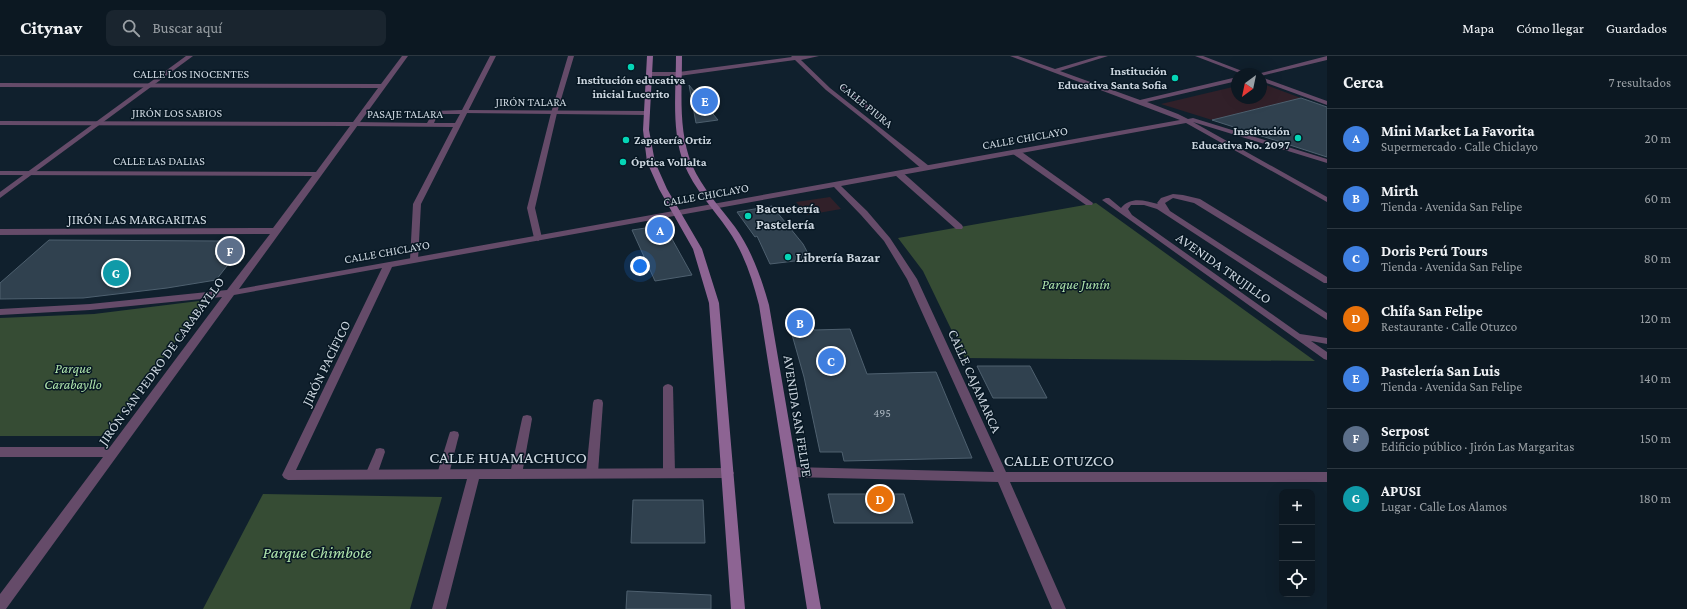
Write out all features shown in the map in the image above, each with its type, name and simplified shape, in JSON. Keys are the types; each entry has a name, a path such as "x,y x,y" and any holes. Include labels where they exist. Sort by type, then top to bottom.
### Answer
{"main road":[{"path":"650,56 646,142 652,167 659,184 694,241 702,260 714,303 738,609"},
{"name":"AVENIDA SAN FELIPE","path":"679,56 680,130 684,152 694,177 742,244 756,276 764,305 814,609"}],"street":[{"path":"0,196 190,56"},
{"name":"JIRÓN SAN PEDRO DE CARABAYLLO","path":"0,606 353,124 405,56"},
{"path":"414,260 417,204 492,56"},
{"path":"538,238 531,208 554,113 571,56"},
{"path":"649,74 679,74 795,57 816,56"},
{"path":"1013,56 1176,115 1213,125 1327,161"},
{"path":"1055,71 1105,56"},
{"path":"1198,56 1231,68"},
{"name":"CALLE PIURA","path":"795,57 828,89 926,168"},
{"path":"1267,72 1327,58"},
{"path":"1318,61 1327,64"},
{"path":"1140,102 1231,80"},
{"path":"1267,81 1327,103"},
{"name":"CALLE LOS INOCENTES","path":"0,85 383,86"},
{"path":"841,87 884,121"},
{"name":"JIRÓN TALARA","path":"429,125 436,112 647,113"},
{"path":"1176,115 1327,200"},
{"name":"CALLE CHICLAYO","path":"0,312 90,307 230,293 1188,121"},
{"name":"JIRÓN LOS SABIOS","path":"0,123 353,124"},
{"name":"PASAJE TALARA","path":"353,124 458,125"},
{"path":"1016,152 1090,203"},
{"name":"CALLE LAS DALIAS","path":"0,173 317,174"},
{"path":"898,173 959,227"},
{"name":"CALLE CAJAMARCA","path":"835,184 864,213 887,240 912,279 1002,477 1059,609"},
{"name":"JIRÓN LAS MARGARITAS","path":"0,232 275,231"},
{"name":"JIRÓN PACÍFICO","path":"288,475 389,264"},
{"path":"0,452 113,452"},
{"name":"CALLE OTUZCO","path":"792,472 1002,477 1327,477"},
{"name":"CALLE HUAMACHUCO","path":"288,475 728,473"},
{"path":"439,609 474,474"}],"lane":[{"path":"1167,210 1161,203 1167,198 1181,197 1197,201 1327,281"},
{"name":"AVENIDA TRUJILLO","path":"1106,200 1327,357"},
{"path":"1129,217 1124,209 1129,203 1144,203 1167,210 1327,317"},
{"path":"1286,328 1307,338 1327,341"},
{"path":"668,387 668,473"},
{"path":"592,474 598,403"},
{"path":"516,474 527,419"},
{"path":"443,474 454,436"},
{"path":"372,475 380,452"}],"shaded area":[{"path":"1267,85 1301,98 1212,120 1161,104 1231,87 1231,104 1267,104"},
{"path":"830,197 841,209 807,215 796,202"}],"green space":[{"name":"Parque Junín","path":"1096,203 1315,361 965,358 923,271 898,238"},
{"name":"Parque Carabayllo","path":"207,300 104,436 0,436 0,318 94,314"},
{"name":"Parque Chimbote","path":"263,494 442,497 410,609 203,609"}],"building":[{"path":"689,85 718,120 696,123"},
{"name":"Institución Educativa No. 2097","path":"1301,98 1327,107 1327,157 1212,120"},
{"path":"772,206 803,244 811,259 770,264 757,236 755,237 737,212"},
{"path":"659,226 667,230 692,275 655,281 632,230"},
{"path":"49,240 221,241 235,248 234,257 216,280 167,288 83,298 0,299 0,283"},
{"path":"810,316 814,330 850,329 867,374 936,372 972,458 844,461 842,452 820,452 804,377 787,317"},
{"path":"977,366 1030,366 1047,398 993,398"},
{"path":"828,494 904,494 913,523 834,523"},
{"path":"633,500 703,500 705,543 631,543"},
{"path":"627,591 711,595 711,609 626,609"}],"place":[{"name":"Institución educativa inicial Lucerito","path":"631,67"},
{"name":"Institución Educativa Santa Sofia","path":"1175,78"},
{"name":"Pastelería San Luis","path":"705,101"},
{"name":"Institución Educativa No. 2097","path":"1298,138"},
{"name":"Zapatería Ortiz","path":"626,140"},
{"name":"Óptica Vollalta","path":"623,162"},
{"name":"Bacuetería Pastelería","path":"748,216"},
{"name":"Mini Market La Favorita","path":"660,230"},
{"name":"Serpost","path":"230,251"},
{"name":"Librería Bazar","path":"788,257"},
{"name":"APUSI","path":"116,273"},
{"name":"Mirth","path":"800,323"},
{"name":"Doris Perú Tours","path":"831,361"},
{"name":"Chifa San Felipe","path":"880,499"}]}
